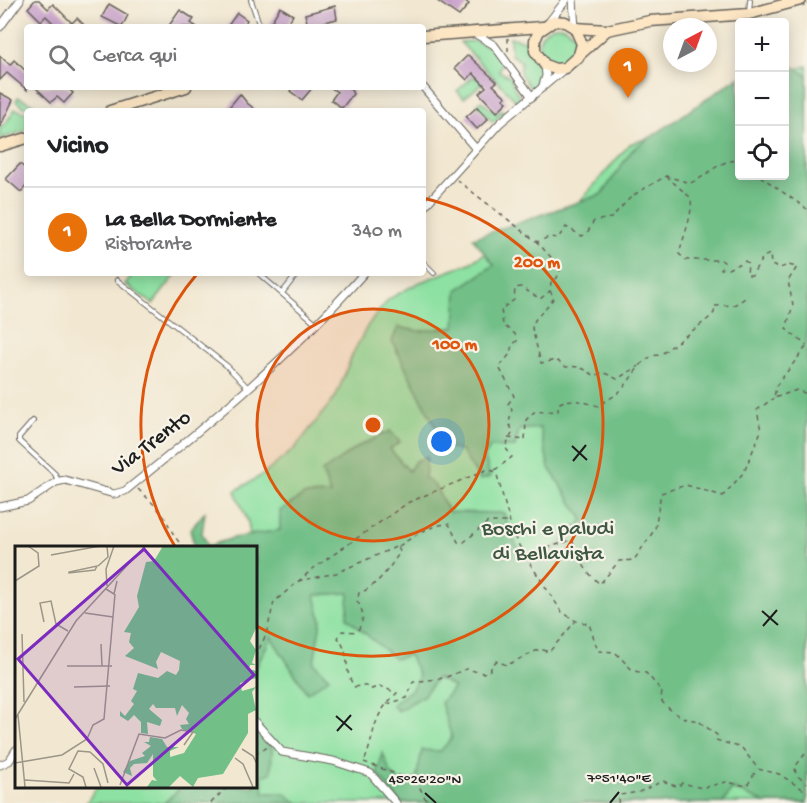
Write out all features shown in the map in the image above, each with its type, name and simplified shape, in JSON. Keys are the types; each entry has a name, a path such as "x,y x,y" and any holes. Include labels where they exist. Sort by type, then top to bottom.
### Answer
{"main road":[{"path":"426,36 507,31 559,21 574,27 607,30 650,21 749,14 801,0"},
{"path":"534,45 545,25"},
{"path":"574,27 582,44 576,61"},
{"path":"507,31 523,34 534,45 537,56 545,65 555,69 565,68 576,61 607,30"},
{"path":"120,108 177,90"},
{"path":"0,146 24,139"}],"street":[{"path":"0,27 21,0"},
{"path":"545,25 566,0"},
{"path":"573,0 574,27"},
{"path":"474,33 494,45 532,97"},
{"path":"542,88 546,76 545,65"},
{"path":"426,205 500,123 565,68"},
{"path":"426,90 476,148"},
{"name":"Via Trento","path":"58,482 82,483 114,494 125,491 250,390 318,325 361,276"},
{"path":"0,507 28,501 58,482"},
{"path":"256,723 282,752 333,761 370,773 396,803"},
{"path":"0,765 9,761 15,752"}],"lane":[{"path":"251,0 259,24"},
{"path":"749,0 749,14"},
{"path":"426,265 434,273"},
{"path":"261,276 318,325"},
{"path":"281,293 295,276"},
{"path":"117,280 226,366 250,390"},
{"path":"33,421 19,437 19,441 55,474 58,482"}],"path":[{"path":"507,31 509,65"},
{"path":"536,241 558,238 566,227 582,236 587,233 594,221 611,218 632,196 666,177 690,183 713,168 735,160"},
{"path":"452,176 522,228 561,268 557,278 550,282 550,291 554,298 535,320 532,328 541,363 556,360 566,367 576,366 586,369 595,376 603,372 617,379 655,354 660,355 679,342 688,332 708,319 714,313 715,306 734,305 747,297"},
{"path":"666,177 690,198 687,227 681,238 679,254 686,260 721,260 724,262 721,269 728,269 745,261 747,262 747,274 752,274 759,262 770,254 771,265 780,268 788,265 797,267 788,281 793,305 786,329 807,346 776,386 774,398"},
{"path":"766,180 807,209"},
{"path":"256,655 266,635 274,602 298,581 409,502 439,491 455,481 486,470 494,471 512,457 505,447 513,432 509,423 512,409 508,404 514,396 499,367 510,354 512,345 517,341 515,334 503,325 501,309 514,300 515,288 522,287 540,299 550,291"},
{"path":"508,438 525,440 526,420 534,412 558,411 558,404 564,400 580,400 599,406 616,395 640,366"},
{"path":"524,555 572,540 580,563 590,577 600,584 619,561 634,560 655,529 661,493 686,485 723,496 744,472 761,431 757,410 774,398 796,390 807,394"},
{"path":"494,471 512,522 513,534 524,555 562,612 576,621 589,624 598,651 615,652 633,671 646,673 662,691 661,700 668,710 690,721 697,720 717,735 716,740 742,748 758,769 779,774 807,792"},
{"path":"133,485 148,496 165,518 177,541 183,546"},
{"path":"298,581 336,573 398,546 438,524 448,524 458,542 464,542 488,522 512,522"},
{"path":"364,762 373,726 386,704 397,693 379,686 372,689 363,685 355,687 347,676 345,650 338,638 342,631 357,632 363,621 363,610 357,600 359,593 374,585 395,560 400,552 398,546"},
{"path":"386,704 407,698 413,682 444,678 466,669 483,673 489,671 496,662 507,665 540,650 549,652 576,621"},
{"path":"256,753 274,743"},
{"path":"805,754 795,767 796,775 807,783"},
{"path":"357,763 364,762 417,782 425,798 432,803"},
{"path":"618,803 620,795 639,792 663,782 678,787 682,783 702,788 726,782 747,786 758,769"},
{"path":"212,803 226,788"}],"green space":[{"path":"558,26 565,27 571,32 576,38 576,52 571,58 565,63 558,64 551,63 545,58 540,52 539,45 540,38 545,32 551,27"},
{"path":"510,37 528,42 532,58 542,71 540,81 532,91 520,73 521,61 511,55"},
{"path":"475,41 492,48 503,60 499,71 510,77 520,100 518,103 460,42"},
{"name":"Boschi e paludi di Bellavista","path":"789,64 807,75 807,803 765,803 732,789 723,803 401,803 377,773 383,753 390,772 400,782 416,780 422,750 440,751 452,738 441,703 454,687 437,678 423,696 398,711 392,705 412,689 419,676 409,655 395,659 347,618 349,593 315,595 321,620 314,663 329,678 307,693 271,637 256,668 256,546 208,546 233,538 280,530 280,511 304,495 330,494 322,472 359,446 390,431 400,442 390,449 409,471 415,461 427,457 425,478 435,486 449,512 504,513 524,560 552,550 583,520 549,468 540,428 519,430 515,447 490,447 485,457 490,477 480,480 462,452 445,446 392,341 398,327 419,331 455,327 457,290 494,265 473,238 602,194 632,150 735,80 735,180 789,180"},
{"name":"Boschi e paludi di Bellavista","path":"807,66 807,803 86,803 96,788 256,788 256,546 252,546 248,522 235,491 264,474 295,448 336,396 353,353 368,325 389,299 418,283 470,263 507,239 547,227 581,200 630,144 691,124 735,171 735,180 789,180 791,70"},
{"path":"474,76 482,84 464,98 457,91"},
{"path":"18,97 42,108 26,108 16,101"},
{"path":"481,101 497,114 502,110 505,112 493,122 477,104"},
{"path":"15,109 24,112 24,131 0,139 0,125 4,126"},
{"path":"132,276 175,276 153,304 125,284"},
{"name":"Boschi e paludi di Bellavista","path":"205,512 202,533 208,546 194,546 190,530"},
{"path":"256,729 272,748 271,773 262,776 264,793 284,793 298,803 164,803 180,788 256,788"}],"building":[{"path":"35,0 39,0 48,9 53,4 72,23 77,18 83,24 54,24 46,16 41,21 28,8"},
{"path":"436,0 464,0 469,4 459,16"},
{"path":"109,4 128,15 124,24 116,24 102,17"},
{"path":"335,6 337,19 308,24 305,14"},
{"path":"280,7 293,15 288,24 270,24"},
{"path":"180,10 194,19 192,24 170,24"},
{"path":"237,13 247,20 245,24 229,24"},
{"path":"468,55 497,82 493,85 506,97 503,99 507,102 497,112 479,93 486,87 473,73 467,80 455,68"},
{"path":"0,56 10,65 14,60 24,69 24,87 7,73 0,80"},
{"path":"38,90 70,90 73,93 64,103 57,97 51,102"},
{"path":"291,90 310,90 302,100"},
{"path":"334,90 351,90 353,94 342,108 331,100 337,92"},
{"path":"0,93 13,100 0,127"},
{"path":"240,94 253,108 228,108"},
{"path":"477,107 488,119 477,129 466,117"},
{"path":"20,164 24,167 24,188 21,192 6,179"}],"place":[{"name":"La Bella Dormiente","path":"628,98"}]}
